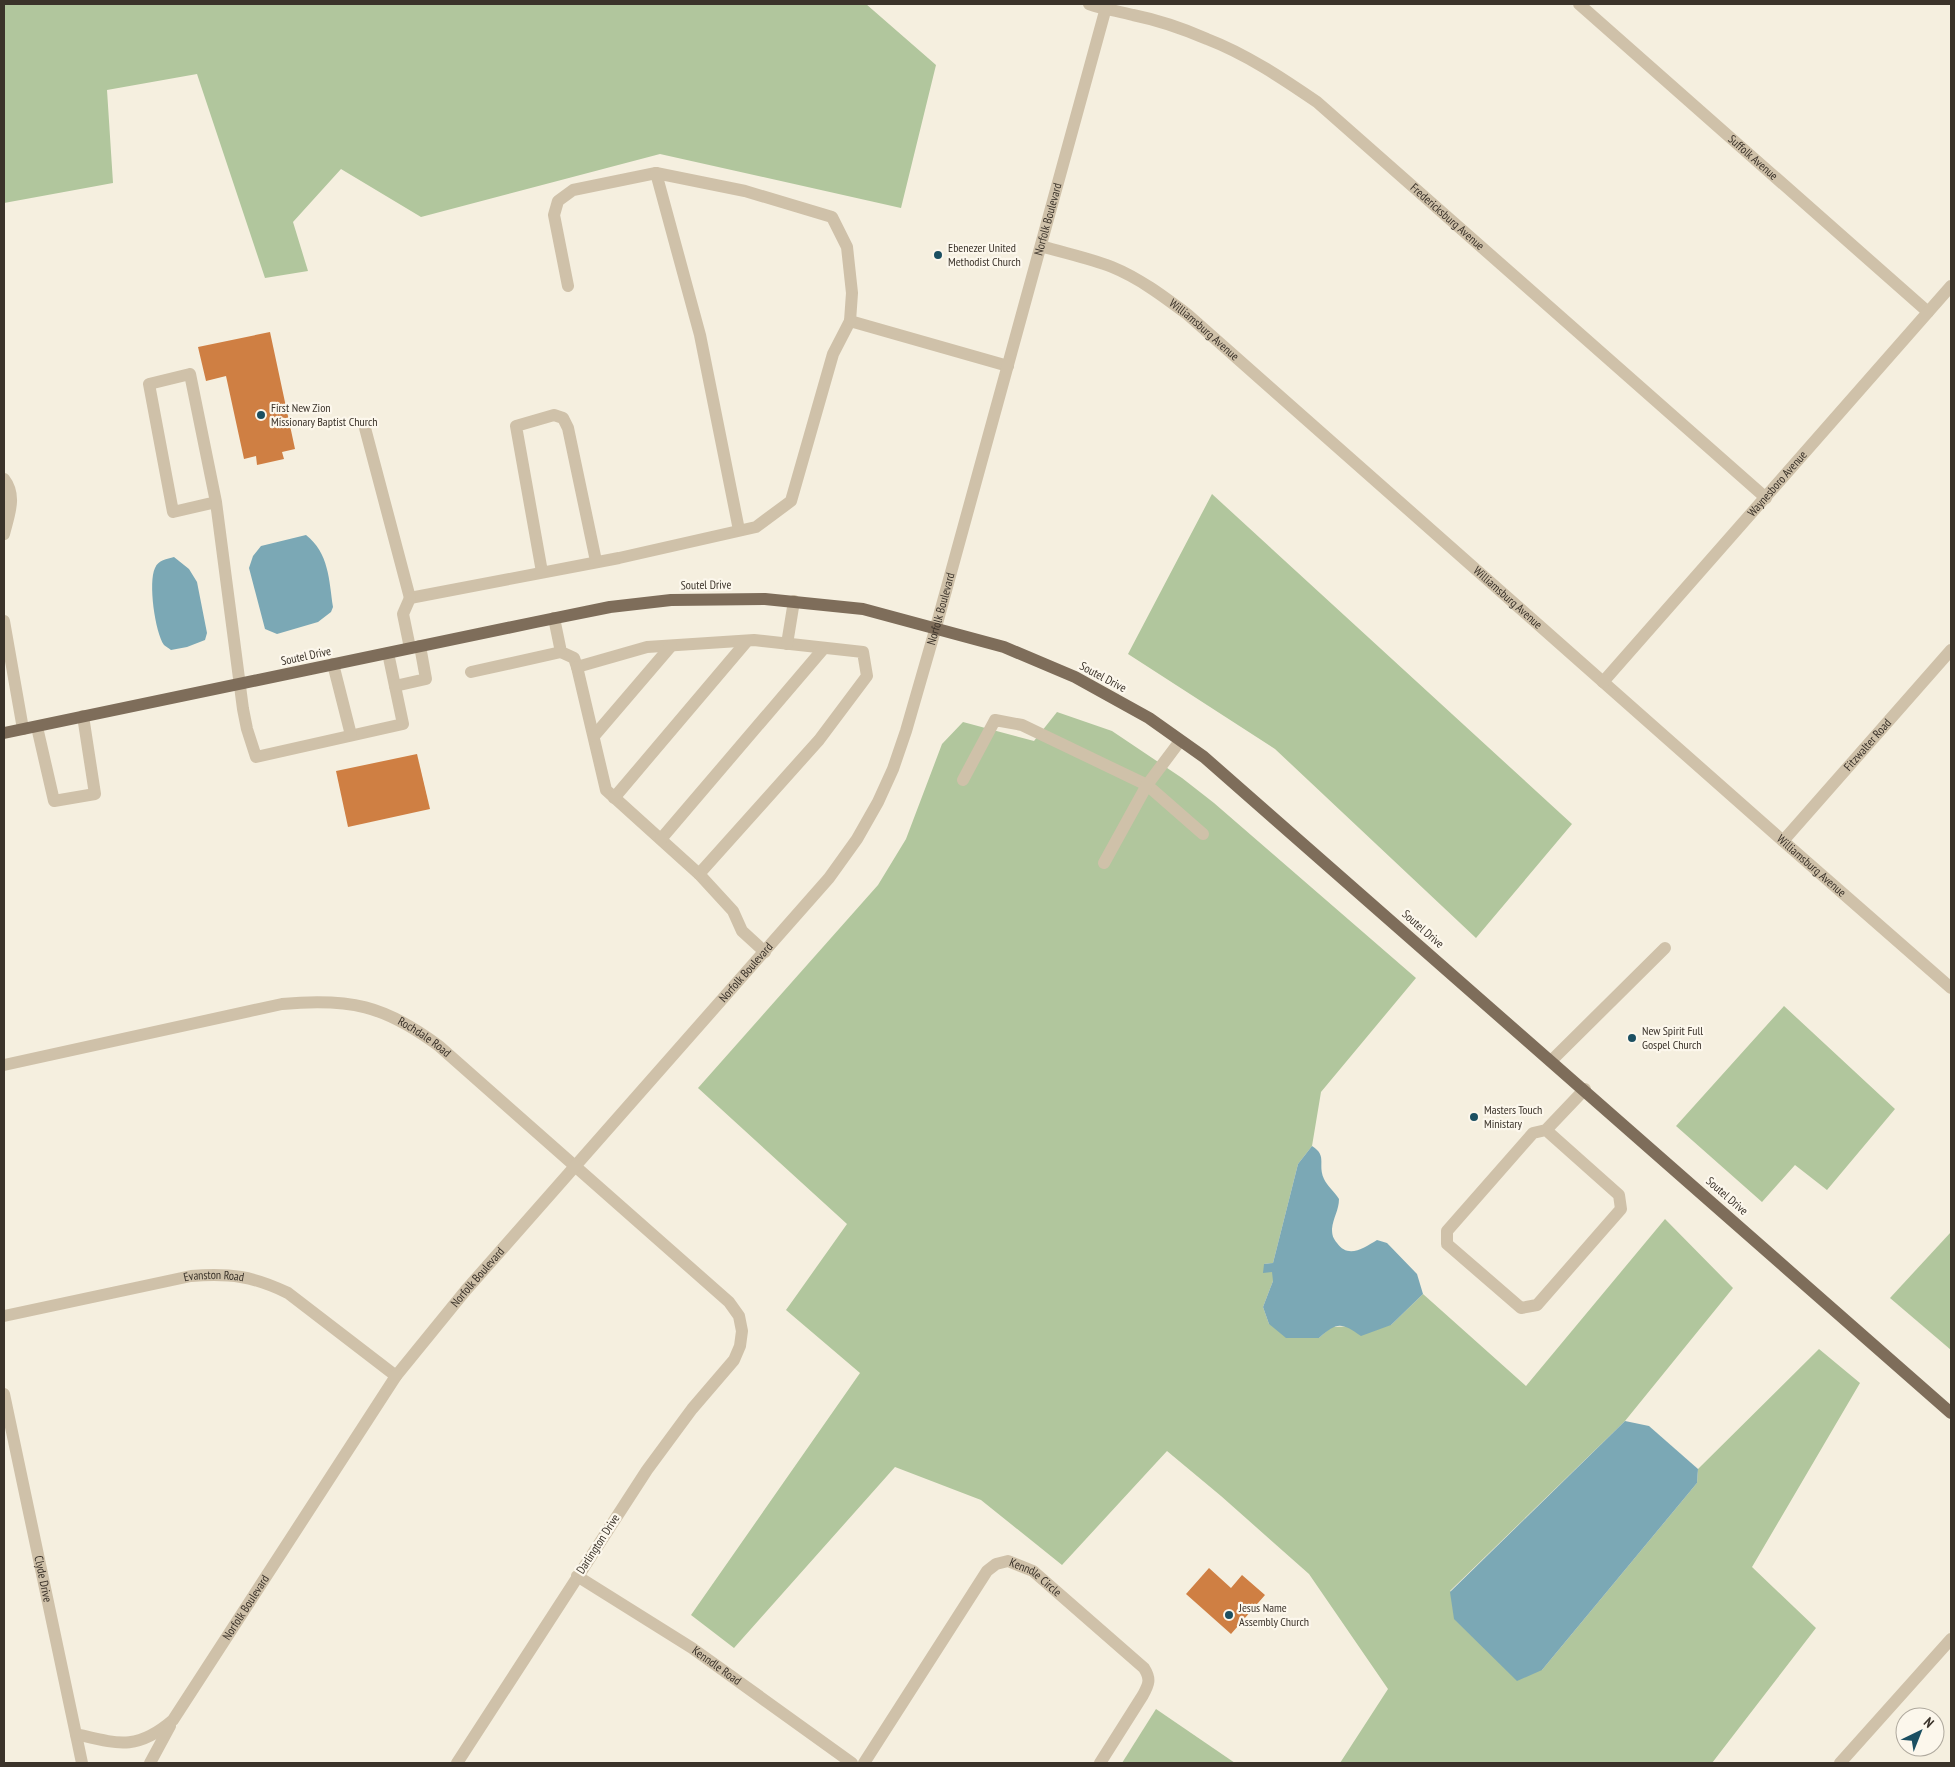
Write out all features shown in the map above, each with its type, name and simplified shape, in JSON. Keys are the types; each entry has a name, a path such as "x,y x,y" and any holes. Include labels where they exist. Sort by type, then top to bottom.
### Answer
{"main road":[{"name":"Soutel Drive","path":"4,734 554,618 671,600 721,598 794,601 863,609 936,627 1004,647 1075,677 1149,718 1204,757 1585,1089 1951,1413"}],"street":[{"name":"Fredericksburg Avenue","path":"1088,4 1134,15 1207,39 1248,58 1284,79 1317,102 1766,498"},
{"name":"Suffolk Avenue","path":"1579,4 1928,312"},
{"name":"Norfolk Boulevard","path":"76,1734 124,1743 143,1740 158,1733 172,1720 396,1376 466,1290 829,878 857,839 878,802 893,769 906,731 1106,7"},
{"path":"656,173 700,335 739,530"},
{"path":"410,598 619,558 756,526 791,501 832,354 850,321 852,293 847,247 832,217 745,191 656,173 573,190 558,201 554,215 568,286"},
{"name":"Williamsburg Avenue","path":"1041,246 1111,266 1134,277 1168,300 1951,988"},
{"name":"Waynesboro Avenue","path":"1603,682 1951,286"},
{"path":"850,321 1008,366"},
{"path":"216,502 173,512 149,384 190,374 216,502 247,730 256,756 402,724 388,652"},
{"path":"542,572 516,426 554,415 562,418 568,428 596,561"},
{"path":"365,428 410,598 403,614 426,679 395,686"},
{"path":"4,479 9,485 12,500 4,534"},
{"path":"787,644 794,601"},
{"path":"554,618 561,652"},
{"path":"4,621 23,729"},
{"path":"614,798 747,641"},
{"path":"577,667 647,647 747,641 863,652 867,676 819,740 699,874"},
{"path":"594,736 671,646"},
{"path":"661,840 824,648"},
{"name":"Fitzwalter Road","path":"1783,842 1951,650"},
{"path":"472,672 561,652 574,658 606,790 699,874 733,910 742,931 765,952"},
{"path":"333,664 351,735"},
{"path":"37,727 54,801 95,794 83,716"},
{"path":"963,780 995,720 1022,725 1147,786 1203,834"},
{"path":"1104,863 1147,786 1180,741"},
{"path":"1552,1061 1664,948"},
{"name":"Rochdale Road","path":"4,1065 282,1004 312,1001 337,1002 364,1006 389,1014 414,1027 439,1046 729,1302 739,1316 742,1330"},
{"path":"1546,1130 1619,1195 1621,1209 1537,1305 1521,1308 1447,1244 1447,1231 1533,1133 1546,1130 1585,1089"},
{"name":"Evanston Road","path":"4,1316 191,1276 219,1274 245,1277 269,1284 288,1293 396,1376"},
{"name":"Darlington Drive","path":"457,1763 647,1470 692,1409 734,1360 740,1346 742,1330"},
{"name":"Clyde Drive","path":"4,1394 82,1763"},
{"name":"Kenndle Circle","path":"864,1763 987,1571 996,1564 1008,1561 1033,1571 1144,1668 1149,1676 1149,1685 1144,1695 1100,1763"},
{"name":"Kenndle Road","path":"577,1576 692,1648 852,1763"},
{"path":"1840,1763 1951,1639"},
{"path":"150,1763 172,1720"}],"green space":[{"path":"4,4 866,4 936,65 901,208 660,154 421,217 341,169 293,222 308,271 265,278 197,74 107,90 113,183 4,203"},
{"path":"1212,494 1572,824 1476,938 1275,749 1128,654"},
{"path":"1057,712 1112,731 1182,778 1214,803 1416,978 1321,1092 1312,1146 1298,1164 1273,1263 1264,1264 1273,1271 1273,1281 1263,1307 1269,1324 1319,1338 1331,1327 1391,1325 1423,1294 1526,1386 1665,1219 1733,1288 1625,1421 1450,1591 1542,1670 1697,1483 1698,1469 1819,1349 1860,1383 1752,1567 1816,1628 1712,1763 1340,1763 1388,1689 1309,1574 1167,1451 1062,1565 981,1500 895,1467 734,1648 691,1615 860,1373 786,1310 847,1224 698,1088 878,885 906,839 942,744 963,722 1034,741"},
{"path":"1784,1006 1895,1109 1827,1190 1795,1165 1762,1202 1676,1126"},
{"path":"1951,1232 1951,1350 1890,1298"},
{"path":"1156,1709 1235,1763 1122,1763"}],"water":[{"path":"306,535 314,542 324,559 329,577 333,607 331,612 318,622 277,634 265,629 249,568 253,556 261,546"},
{"path":"174,557 189,569 197,582 207,633 205,640 187,647 171,650 164,645 155,619 152,584 156,565 163,560"},
{"path":"1312,1146 1320,1153 1324,1179 1339,1199 1332,1229 1333,1236 1341,1248 1351,1251 1362,1249 1377,1240 1387,1243 1417,1274 1423,1294 1391,1325 1361,1336 1349,1328 1339,1326 1330,1329 1319,1338 1286,1338 1269,1324 1263,1307 1273,1281 1272,1272 1263,1273 1264,1264 1273,1263 1298,1164"},
{"path":"1625,1421 1649,1426 1698,1469 1697,1483 1542,1670 1517,1681 1454,1619 1450,1592"}],"building":[{"name":"First New Zion Missionary Baptist Church","path":"270,332 295,449 282,452 284,459 257,465 256,456 244,459 226,376 206,381 198,347"},
{"path":"417,754 430,809 348,827 336,771"},
{"name":"Jesus Name Assembly Church","path":"1209,1568 1231,1588 1242,1575 1265,1595 1231,1634 1186,1594"}],"place":[{"name":"Ebenezer United Methodist Church","path":"938,255"},
{"name":"First New Zion Missionary Baptist Church","path":"261,415"},
{"name":"New Spirit Full Gospel Church","path":"1632,1038"},
{"name":"Masters Touch Ministary","path":"1474,1117"},
{"name":"Jesus Name Assembly Church","path":"1229,1615"}]}
